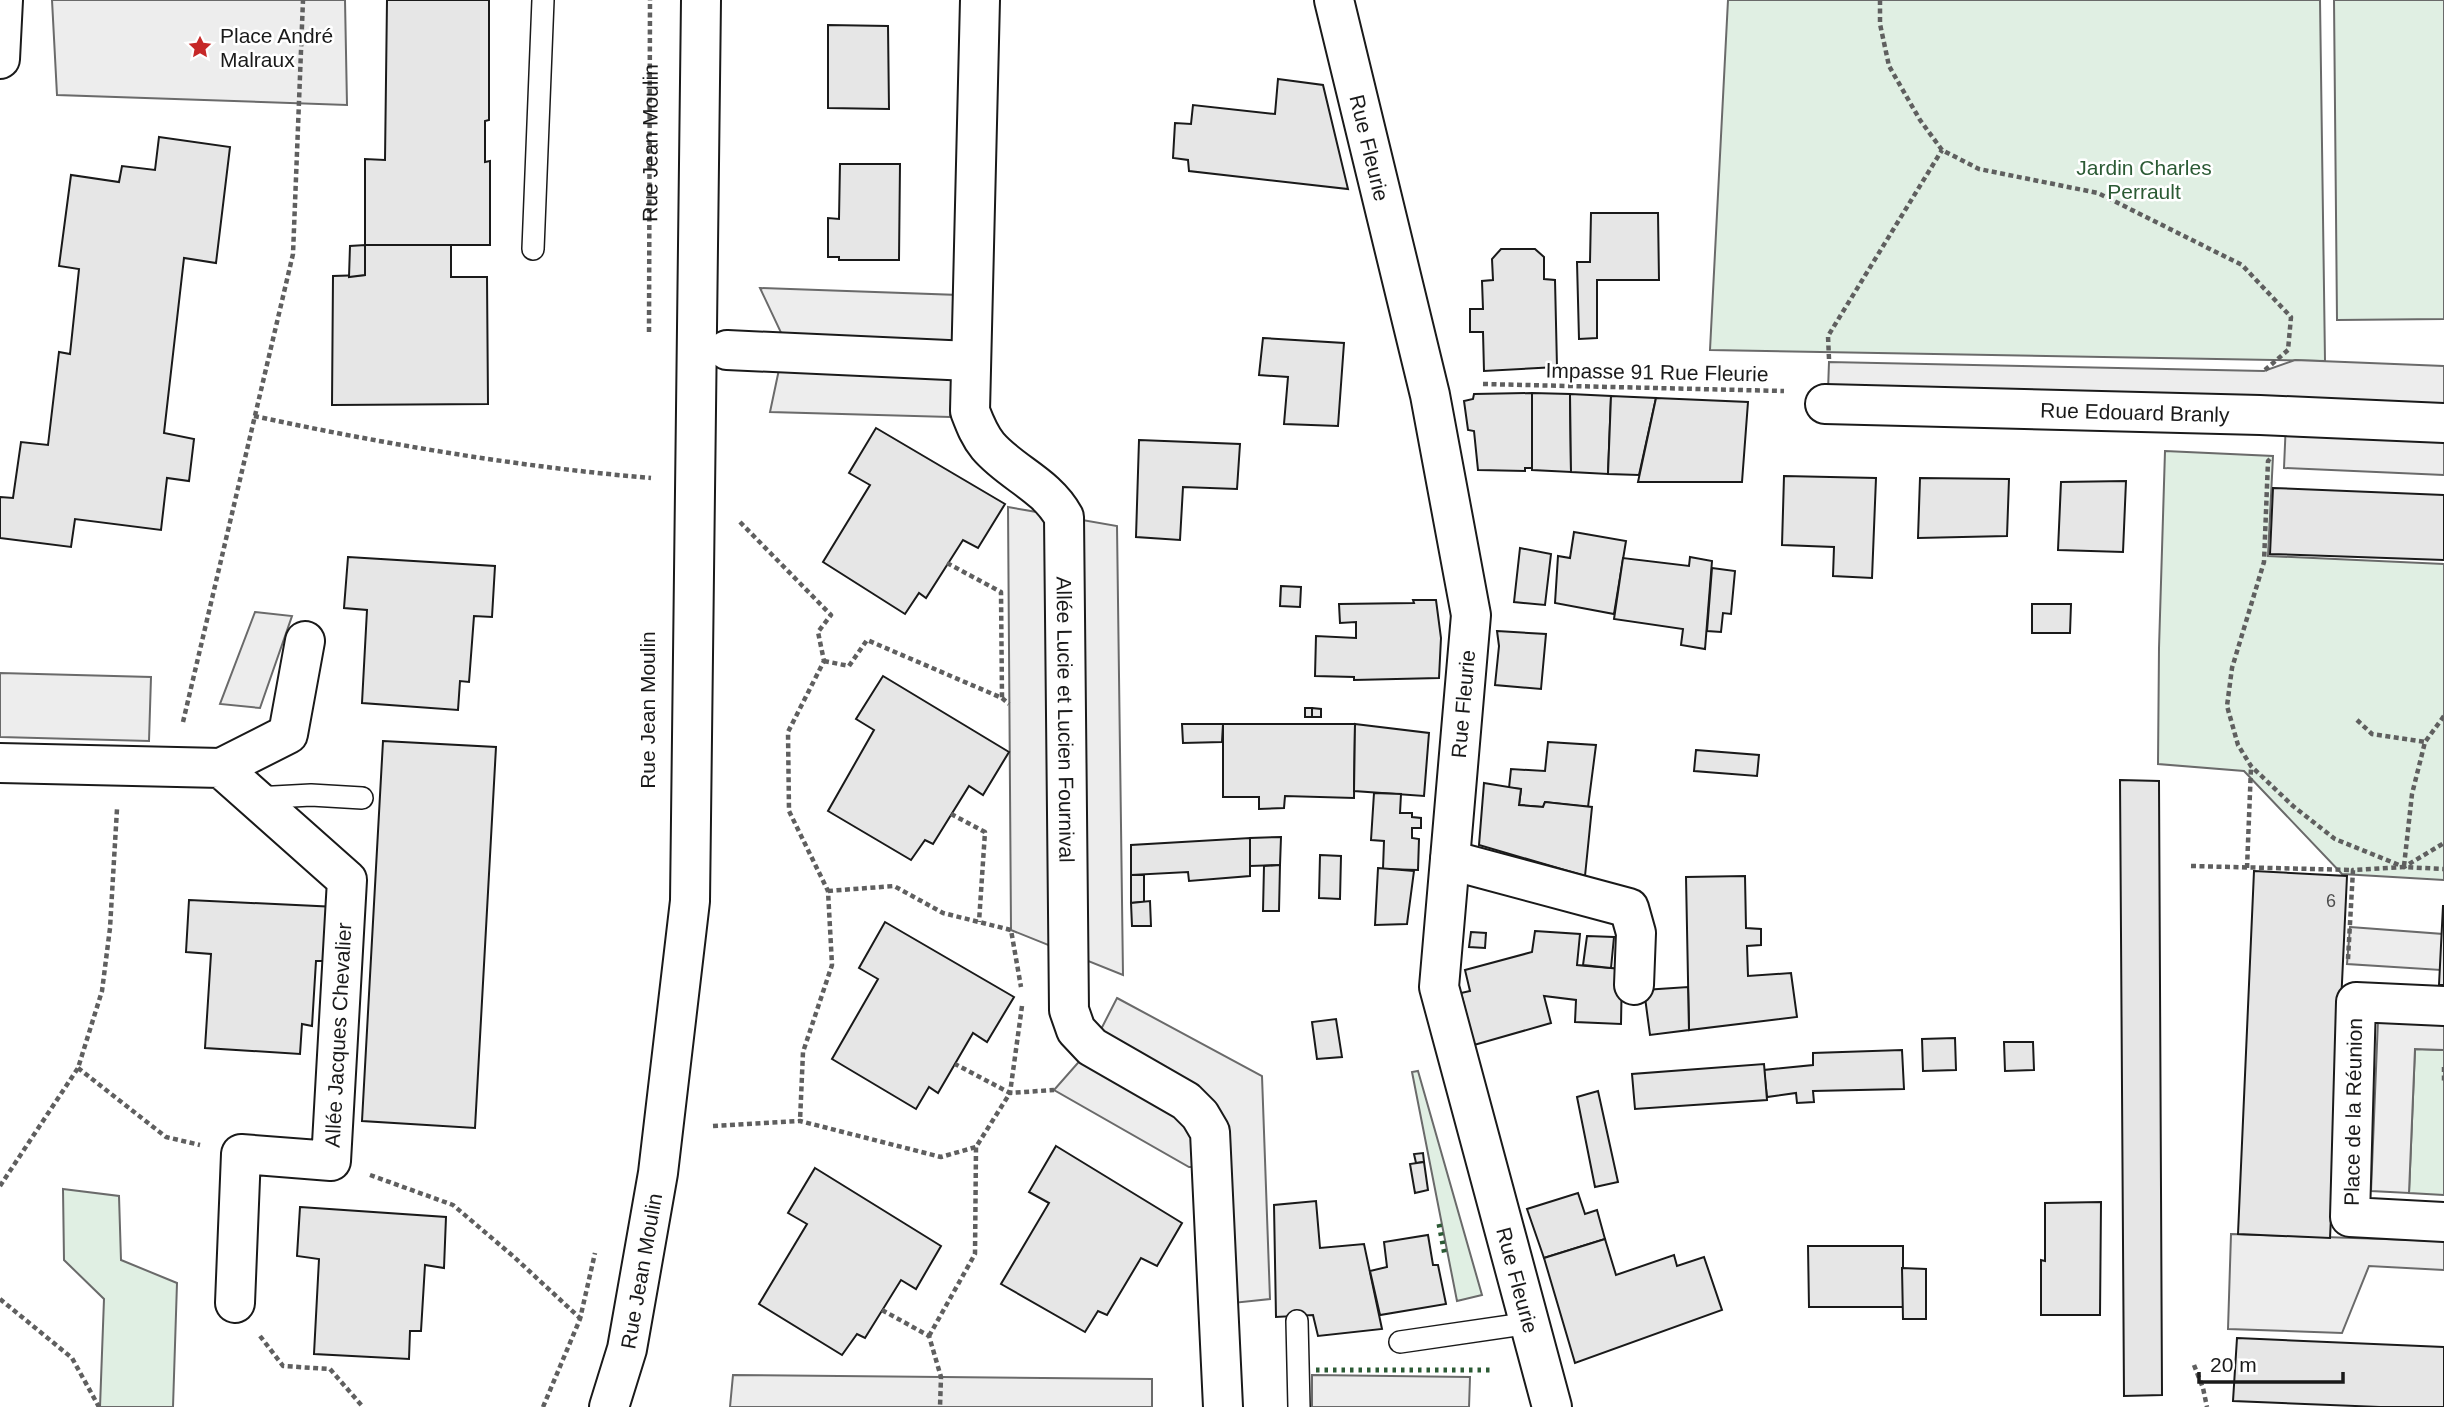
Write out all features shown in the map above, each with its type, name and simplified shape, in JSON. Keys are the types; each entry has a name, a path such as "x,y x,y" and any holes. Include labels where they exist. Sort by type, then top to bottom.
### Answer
{"street":[{"path":"0,58 3,0"},
{"name":"Rue Jean Moulin","path":"609,1407 627,1349 658,1173 691,901 701,0"},
{"name":"Allée Lucie et Lucien Fournival","path":"980,0 970,411 989,448 1042,489 1058,505 1064,517 1069,1010 1076,1030 1092,1047 1186,1101 1200,1115 1210,1132 1223,1407"},
{"name":"Rue Fleurie","path":"1334,0 1430,396 1471,615 1439,987 1552,1407"},
{"path":"727,350 970,361"},
{"name":"Rue Edouard Branly","path":"1827,404 2260,415 2444,423"},
{"path":"0,764 221,768 288,734 305,641"},
{"name":"Allée Jacques Chevalier","path":"221,768 347,880 331,1161 241,1154"},
{"path":"1450,860 1629,908 1636,933 1634,985"},
{"name":"Place de la Réunion","path":"2444,1006 2356,1002 2350,1216 2444,1222"},
{"path":"235,1303 241,1154"}],"lane":[{"path":"533,249 543,0"},
{"path":"255,798 310,795 362,798"},
{"path":"1297,1321 1299,1407"},
{"path":"1400,1342 1530,1323"}],"path":[{"path":"173,767 293,254 303,0"},
{"name":"Rue Jean Moulin","path":"649,341 650,0"},
{"path":"1880,0 1880,24 1889,66 1920,120 1942,150 1979,169 2098,193 2242,265 2291,317 2288,350 2264,371"},
{"path":"1827,404 1828,335 1942,150"},
{"name":"Impasse 91 Rue Fleurie","path":"1483,384 1811,391 1827,404"},
{"path":"254,416 373,440 523,463 649,478 648,491"},
{"path":"2273,456 2269,461 2264,562 2232,668 2227,706 2238,745 2251,766 2293,806 2335,839 2404,867"},
{"path":"739,521 831,615 818,632 824,661 788,732 789,811 828,891 832,965 803,1052 800,1121"},
{"path":"947,564 1001,592 1002,698"},
{"path":"824,661 849,666 867,640 1002,698 1009,704"},
{"path":"2404,867 2413,794 2426,742 2444,716"},
{"path":"2357,720 2372,734 2426,742"},
{"path":"2247,867 2251,766"},
{"path":"0,1186 78,1068 102,991 110,928 120,767"},
{"path":"951,814 985,832 979,922"},
{"path":"2404,867 2444,843"},
{"path":"2190,866 2444,869"},
{"path":"2347,964 2353,870"},
{"path":"828,891 894,886 943,913 1011,930 1023,997 1010,1093 976,1147 975,1254 929,1336"},
{"path":"955,1064 1010,1093 1054,1090"},
{"path":"2444,1067 2444,1081"},
{"path":"78,1068 166,1137 241,1154"},
{"path":"713,1126 800,1121 941,1157 976,1147"},
{"path":"331,1161 453,1205 513,1256 580,1319"},
{"path":"543,1407 580,1319 598,1242"},
{"path":"0,1299 72,1358 99,1407"},
{"path":"235,1303 283,1366 330,1369 363,1407"},
{"path":"882,1310 929,1336 941,1377 940,1407"},
{"path":"2194,1365 2207,1407"}],"green space":[{"name":"Jardin Charles Perrault","path":"1728,0 2320,0 2325,361 1710,350"},
{"path":"2334,0 2444,0 2444,319 2337,320"},
{"path":"2165,451 2273,456 2268,556 2444,564 2444,880 2342,874 2244,771 2158,764"},
{"path":"2415,1049 2444,1050 2444,1195 2409,1193"},
{"path":"1418,1071 1482,1295 1457,1301 1412,1072"},
{"path":"63,1189 119,1196 121,1260 177,1283 173,1407 100,1407 104,1299 64,1260"}],"shaded area":[{"name":"Place André Malraux","path":"52,0 345,0 347,105 57,95"},
{"path":"760,288 959,295 950,417 770,412 785,341"},
{"path":"2295,360 2444,366 2444,475 2284,468 2287,398 1828,391 1829,362 2264,371"},
{"path":"1008,507 1117,526 1123,975 1011,930"},
{"path":"255,612 292,616 260,708 220,704"},
{"path":"0,673 151,677 149,741 0,737"},
{"path":"2350,927 2443,934 2441,970 2347,964"},
{"path":"1117,998 1262,1076 1270,1299 1233,1303 1228,1167 1189,1167 1054,1090 1092,1047"},
{"path":"2378,1020 2444,1023 2444,1050 2415,1049 2409,1193 2371,1191"},
{"path":"2231,1234 2444,1241 2444,1270 2369,1266 2342,1333 2228,1329"},
{"path":"733,1375 1152,1379 1152,1407 730,1407"},
{"path":"1312,1375 1470,1377 1469,1407 1312,1407"}],"building":[{"path":"387,0 489,0 489,120 485,121 485,162 490,161 490,245 365,245 365,159 385,160"},
{"path":"828,25 888,26 889,109 828,108"},
{"path":"1278,79 1323,85 1348,189 1189,171 1188,160 1173,158 1175,123 1191,124 1193,105 1275,114"},
{"path":"159,137 230,147 216,263 184,258 164,433 194,439 189,481 167,478 161,530 75,519 71,547 0,538 0,497 13,498 21,442 48,445 59,352 70,354 79,269 59,266 71,175 119,182 122,166 155,170"},
{"path":"840,164 900,164 899,260 839,260 839,257 828,257 828,218 839,219"},
{"path":"1591,213 1658,213 1659,280 1597,280 1597,338 1579,339 1577,262 1590,262"},
{"path":"365,245 451,245 451,277 487,277 488,404 332,405 333,276 365,275"},
{"path":"365,245 365,275 349,277 350,246"},
{"path":"1501,249 1535,249 1544,257 1544,279 1555,280 1557,367 1484,371 1483,332 1470,332 1470,309 1483,309 1482,281 1493,280 1492,259"},
{"path":"1263,338 1344,343 1338,426 1284,424 1288,377 1259,375"},
{"path":"1532,393 1570,394 1571,472 1532,470"},
{"path":"1532,393 1532,468 1525,468 1525,471 1478,470 1474,431 1468,430 1464,401 1473,399 1474,394"},
{"path":"1570,394 1611,396 1608,474 1571,472"},
{"path":"1611,396 1656,398 1639,475 1608,474"},
{"path":"1656,398 1748,402 1742,482 1638,482"},
{"path":"876,428 1005,504 978,548 963,540 926,598 919,593 905,614 823,562 870,485 849,473"},
{"path":"1139,440 1240,444 1237,489 1183,487 1180,540 1136,537"},
{"path":"1784,476 1876,478 1872,578 1833,576 1834,547 1782,545"},
{"path":"1920,478 2009,479 2007,536 1918,538"},
{"path":"2126,481 2123,552 2058,550 2061,482"},
{"path":"2273,488 2444,495 2444,560 2270,554"},
{"path":"1574,532 1626,541 1614,614 1555,603 1558,556 1570,558"},
{"path":"1520,548 1551,554 1545,605 1514,602"},
{"path":"348,557 495,566 492,617 474,616 469,682 460,681 458,710 362,703 367,610 344,608"},
{"path":"1690,557 1712,561 1705,649 1681,645 1683,629 1614,619 1623,558 1689,566"},
{"path":"1712,568 1735,571 1731,614 1723,613 1721,632 1707,631"},
{"path":"1281,586 1301,587 1300,607 1280,606"},
{"path":"1413,600 1436,600 1441,638 1439,678 1354,680 1354,677 1315,676 1316,636 1356,638 1356,622 1340,623 1339,604 1414,603"},
{"path":"2032,604 2071,604 2070,633 2032,633"},
{"path":"1497,631 1546,634 1541,689 1495,685 1499,646"},
{"path":"883,676 1009,752 983,795 969,786 933,844 925,840 911,860 828,811 874,730 856,719"},
{"path":"1305,708 1312,708 1312,717 1305,717"},
{"path":"1312,708 1321,709 1321,717 1312,717"},
{"path":"1182,724 1223,724 1222,742 1183,743"},
{"path":"1223,724 1355,724 1354,798 1285,796 1284,808 1259,809 1259,797 1223,797"},
{"path":"1355,724 1429,733 1424,796 1354,791"},
{"path":"383,741 496,747 475,1128 362,1121"},
{"path":"1548,742 1596,745 1588,807 1545,802 1543,807 1519,805 1521,789 1509,788 1511,769 1545,771"},
{"path":"1696,750 1759,755 1757,776 1694,771"},
{"path":"2120,780 2159,781 2162,1395 2124,1396"},
{"path":"1484,783 1521,789 1519,805 1543,807 1545,802 1592,807 1585,876 1479,845"},
{"path":"1374,793 1401,794 1400,813 1412,813 1412,817 1421,818 1421,828 1412,828 1412,838 1419,839 1418,870 1383,869 1384,841 1371,840"},
{"path":"1281,837 1280,865 1250,866 1250,838"},
{"path":"1250,838 1250,876 1189,881 1188,872 1131,875 1131,845"},
{"path":"1320,855 1341,856 1340,899 1319,898"},
{"path":"1280,865 1279,911 1263,911 1264,866"},
{"path":"1378,868 1414,871 1407,924 1375,925"},
{"path":"2254,871 2347,876 2330,1238 2238,1234"},
{"path":"1131,875 1144,875 1144,902 1131,903"},
{"path":"1745,876 1746,928 1761,929 1761,945 1747,946 1748,976 1791,973 1797,1017 1689,1030 1686,877"},
{"path":"189,900 337,907 334,961 316,961 312,1026 302,1024 300,1054 205,1048 211,954 186,952"},
{"path":"1150,901 1151,926 1132,926 1131,903"},
{"path":"2443,906 2444,985 2439,985"},
{"path":"885,922 1014,997 987,1042 973,1033 938,1093 929,1087 916,1109 832,1059 878,979 859,968"},
{"path":"1535,931 1580,934 1577,965 1622,969 1621,1024 1575,1022 1576,1000 1544,996 1551,1023 1474,1045 1461,993 1470,991 1465,970 1532,952"},
{"path":"1471,932 1486,933 1485,948 1469,947"},
{"path":"1587,936 1614,937 1611,968 1583,965"},
{"path":"1688,987 1689,1030 1650,1035 1644,990"},
{"path":"1336,1019 1342,1057 1317,1059 1312,1022"},
{"path":"1955,1038 1956,1070 1923,1071 1922,1039"},
{"path":"2004,1042 2033,1042 2034,1070 2005,1071"},
{"path":"1902,1050 1904,1089 1813,1091 1814,1102 1797,1103 1796,1093 1767,1097 1764,1070 1813,1065 1813,1053"},
{"path":"1764,1064 1767,1100 1635,1109 1632,1074"},
{"path":"1598,1091 1618,1182 1595,1187 1577,1097"},
{"path":"1056,1146 1182,1223 1157,1266 1141,1258 1107,1315 1098,1311 1085,1332 1001,1284 1049,1203 1029,1192"},
{"path":"1423,1153 1424,1162 1416,1163 1414,1154"},
{"path":"1424,1162 1428,1190 1415,1193 1410,1164"},
{"path":"815,1168 941,1246 916,1289 901,1280 865,1338 857,1334 842,1355 759,1304 807,1224 788,1213"},
{"path":"1578,1193 1585,1214 1597,1210 1605,1239 1544,1258 1527,1209"},
{"path":"1316,1201 1320,1248 1364,1244 1382,1329 1318,1336 1313,1315 1276,1317 1274,1205"},
{"path":"2101,1202 2100,1315 2041,1315 2045,1203"},
{"path":"300,1207 446,1217 444,1268 425,1265 421,1331 410,1331 409,1359 314,1354 319,1259 297,1256"},
{"path":"1428,1235 1433,1265 1438,1265 1446,1304 1380,1315 1370,1271 1387,1267 1384,1242"},
{"path":"1605,1239 1616,1275 1674,1255 1677,1266 1704,1257 1722,1310 1575,1363 1544,1258"},
{"path":"1808,1246 1903,1246 1903,1307 1809,1307"},
{"path":"1902,1268 1926,1269 1926,1319 1903,1319"},
{"path":"2237,1338 2444,1347 2444,1407 2233,1401"}],"hedge":[{"path":"1439,1224 1445,1256"},
{"path":"1316,1370 1490,1370"}],"place":[{"name":"Place André Malraux","path":"200,47"}]}
